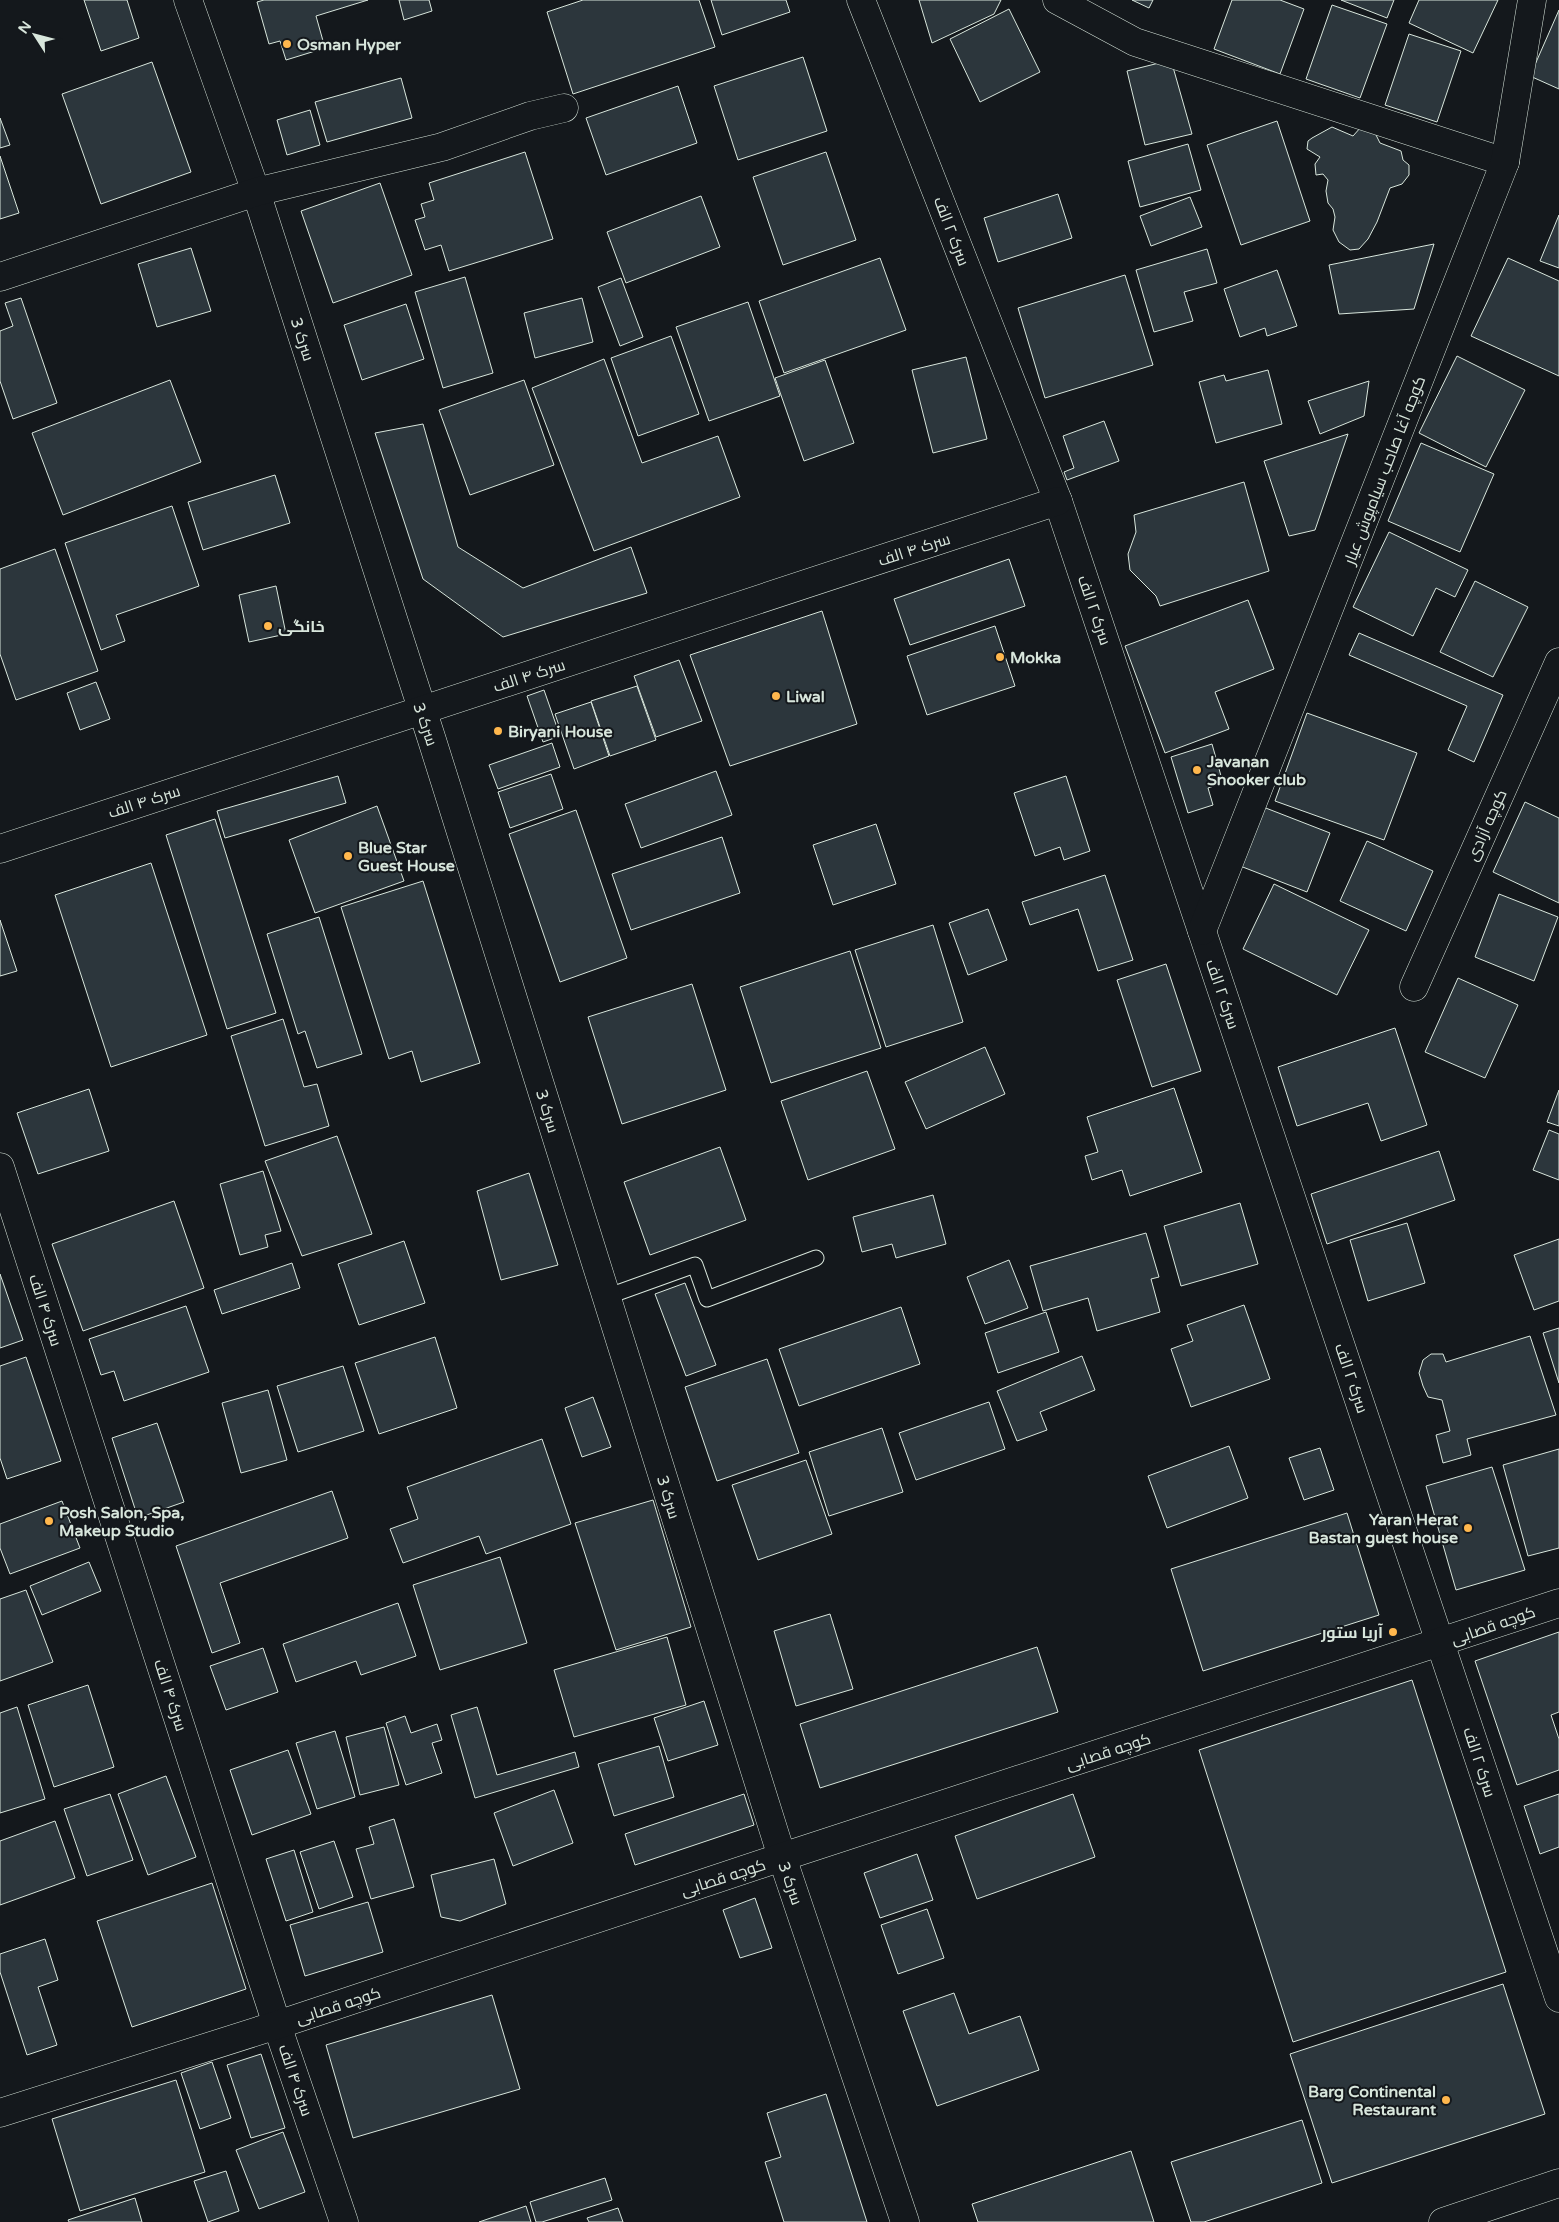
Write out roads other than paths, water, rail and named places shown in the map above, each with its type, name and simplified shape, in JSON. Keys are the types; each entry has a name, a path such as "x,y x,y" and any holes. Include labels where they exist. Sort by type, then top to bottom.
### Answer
{"street":[{"name":"سرک 3","path":"188,0 256,192 782,1857 905,2222"},
{"name":"سرک ۲ الف","path":"861,0 1058,501 1559,1998"},
{"path":"1057,0 1135,42 1505,162"},
{"name":"کوچه آغا صاحب سیاه‌پوش عیار","path":"1202,931 1505,162 1532,0"},
{"path":"0,277 256,192 442,147 530,116 564,108"},
{"name":"سرک ۴ الف","path":"0,849 1058,501"},
{"name":"کوچه آزادی","path":"1414,987 1559,662"},
{"name":"سرک ۴ الف","path":"0,1167 277,2025 344,2222"},
{"name":"کوچه قصابی","path":"0,2113 277,2025 782,1857 1559,1603"},
{"path":"1443,2222 1559,2183"}],"lane":[{"path":"606,1298 695,1265 707,1299 816,1258"}],"place":[{"name":"Osman Hyper","path":"287,44"},
{"name":"خانگی","path":"268,626"},
{"name":"Mokka","path":"1000,657"},
{"name":"Liwal","path":"776,696"},
{"name":"Biryani House","path":"498,731"},
{"name":"Javanan Snooker club","path":"1197,770"},
{"name":"Blue Star Guest House","path":"348,856"},
{"name":"Posh Salon, Spa, Makeup Studio","path":"49,1521"},
{"name":"Yaran Herat Bastan guest house","path":"1468,1528"},
{"name":"آریا ستور","path":"1393,1632"},
{"name":"Barg Continental Restaurant","path":"1446,2100"}]}
